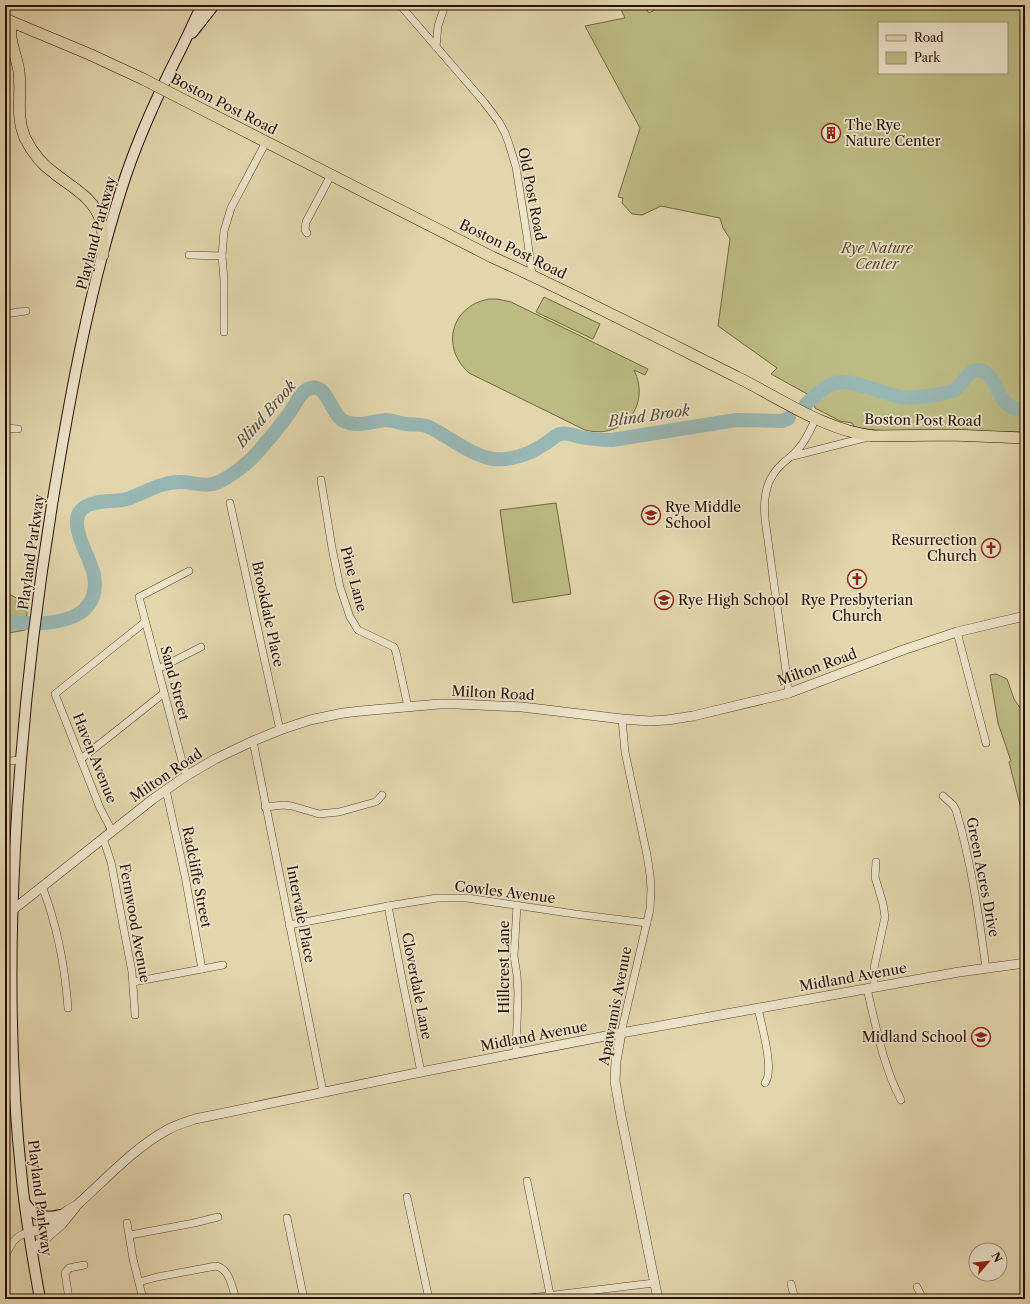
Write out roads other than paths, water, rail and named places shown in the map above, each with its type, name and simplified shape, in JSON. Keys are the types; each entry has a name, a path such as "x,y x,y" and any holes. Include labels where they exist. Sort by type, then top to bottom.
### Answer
{"main road":[{"name":"Playland Parkway","path":"40,1299 25,1202 17,1124 8,913 18,787 38,602 66,427 90,307 103,255 119,199 137,146 159,93 185,43 202,5"},
{"name":"Playland Parkway","path":"185,43 214,5"},
{"name":"Boston Post Road","path":"9,20 89,54 142,79 492,257 532,275 704,360 816,418 851,431 874,436 945,435 1025,438"},
{"path":"9,20 11,27 11,40 20,75 19,118 25,137 40,161 53,173 80,192 93,205 101,221 103,231 103,255"},
{"path":"25,1202 28,1208 38,1215 53,1217 60,1215"}],"street":[{"name":"Old Post Road","path":"400,5 484,102 499,122 507,138 516,167 532,275"},
{"path":"436,47 438,26 444,5"},
{"path":"224,332 224,280 222,256 224,231 231,208 266,142"},
{"path":"307,233 305,230 306,222 331,175"},
{"path":"189,255 222,256"},
{"path":"5,314 26,311"},
{"path":"789,693 764,498 769,481 782,464 792,456 804,441 816,418"},
{"path":"5,428 18,429"},
{"path":"792,456 874,436"},
{"name":"Pine Lane","path":"321,480 340,587 350,617 358,630 394,647 408,707"},
{"name":"Brookdale Place","path":"230,503 280,730"},
{"name":"Sand Street","path":"186,776 139,597 189,571"},
{"name":"Milton Road","path":"8,913 112,831 186,776 210,761 253,741 310,720 331,715 451,704 500,705 622,719 650,721 667,720 692,716 789,693 902,650 957,632 1025,616"},
{"name":"Haven Avenue","path":"112,831 100,808 55,694 145,622"},
{"path":"957,632 986,743"},
{"path":"158,669 201,647"},
{"path":"81,759 164,693"},
{"name":"Apawamis Avenue","path":"622,719 625,752 650,874 650,902 647,923 621,1033 616,1061 615,1080 658,1299"},
{"name":"Intervale Place","path":"253,741 323,1092"},
{"path":"5,760 21,760"},
{"name":"Radcliffe Street","path":"166,790 185,876 202,969"},
{"path":"265,807 284,804 319,814 339,812 375,802 382,796"},
{"name":"Green Acres Drive","path":"943,796 953,805 956,810 965,842 977,901 986,969"},
{"name":"Fernwood Avenue","path":"103,838 111,862 133,982 135,1015"},
{"path":"876,862 875,877 883,904 885,917 870,988 888,1069 894,1088 901,1100"},
{"path":"42,886 54,922 65,978 68,1008"},
{"name":"Cowles Avenue","path":"289,925 437,898 467,898 647,923"},
{"name":"Hillcrest Lane","path":"516,1054 518,994 514,956 517,905"},
{"name":"Cloverdale Lane","path":"388,906 422,1072"},
{"name":"Midland Avenue","path":"32,1250 62,1224 77,1205 143,1146 167,1130 180,1124 211,1115 621,1033 870,988 1025,963"},
{"path":"133,982 223,965"},
{"path":"758,1008 769,1060 768,1080 765,1083"},
{"path":"527,1181 551,1297"},
{"path":"407,1197 428,1299"},
{"name":"Midland Avenue","path":"29,1232 43,1229 60,1215 77,1205"},
{"path":"130,1235 218,1217"},
{"path":"287,1218 304,1299"},
{"path":"127,1223 133,1259 143,1299"},
{"path":"5,1258 11,1244 16,1238 29,1232"},
{"path":"69,1299 65,1273 69,1268 84,1265"},
{"path":"139,1282 157,1277 219,1266 226,1272 236,1299"},
{"path":"521,1299 551,1297 654,1283"},
{"path":"791,1284 795,1299"},
{"path":"917,1287 923,1299"}],"waterway":[{"name":"Blind Brook","path":"806,404 828,386 843,382 906,398 945,393 955,389 968,375 978,370 987,373 1003,400 1008,405 1025,412"},
{"name":"Blind Brook","path":"5,621 35,623 66,619 79,614 89,605 94,592 94,575 79,534 77,524 78,515 84,508 99,502 127,499 173,482 205,485 219,482 238,470 251,459 282,423 302,394 311,388 321,390 338,416 346,422 361,424 388,420 405,424 426,426 469,450 494,459 507,459 526,454 563,433 600,440 612,440 736,420 782,421 789,418"}],"place":[{"name":"The Rye Nature Center","path":"831,133"},
{"name":"Rye Middle School","path":"651,515"},
{"name":"Resurrection Church","path":"991,548"},
{"name":"Rye Presbyterian Church","path":"857,579"},
{"name":"Rye High School","path":"664,600"},
{"name":"Midland School","path":"981,1037"}],"park label":[{"name":"Rye Nature Center","path":"877,256"}]}
